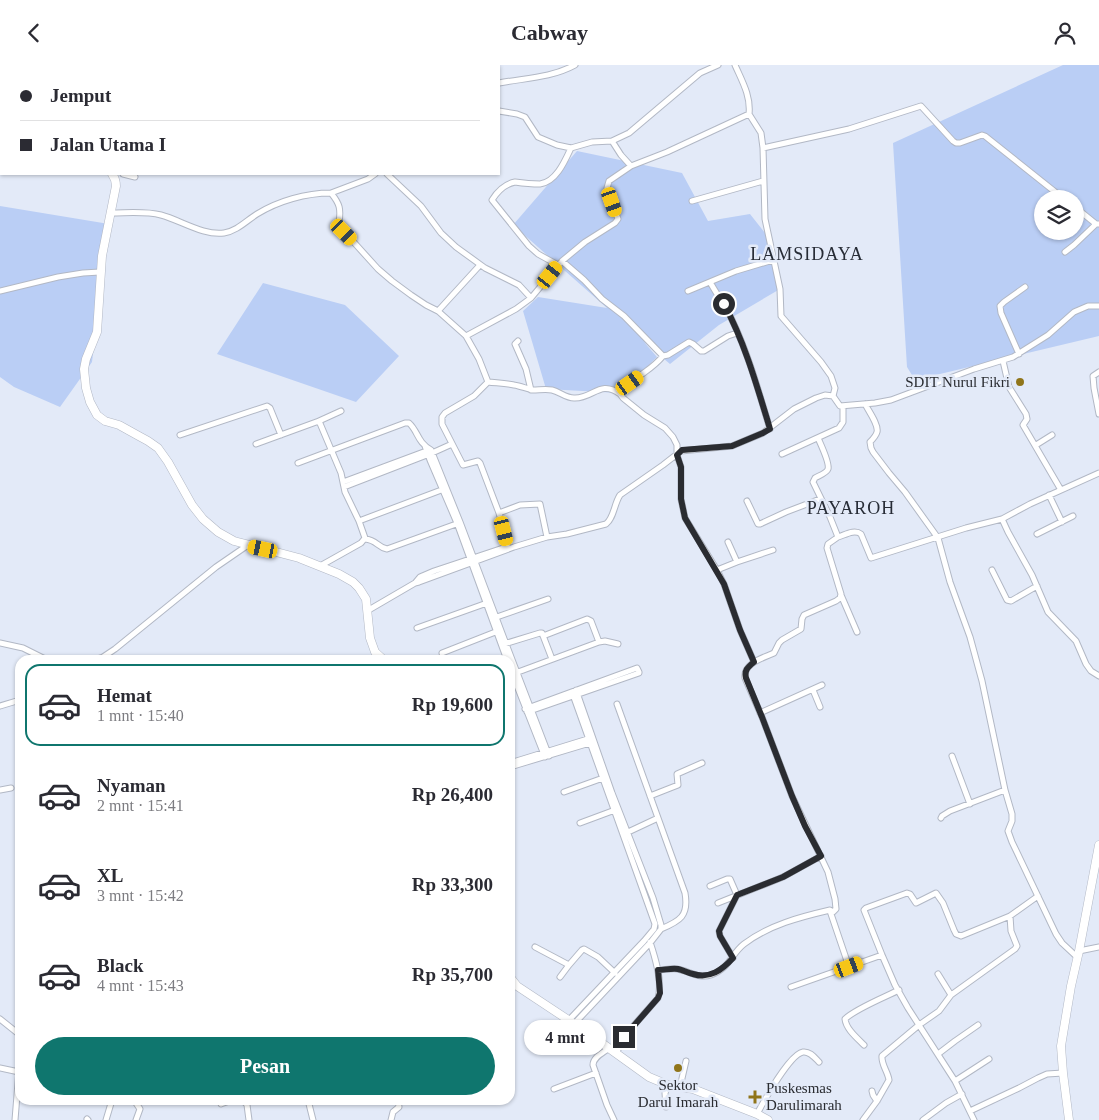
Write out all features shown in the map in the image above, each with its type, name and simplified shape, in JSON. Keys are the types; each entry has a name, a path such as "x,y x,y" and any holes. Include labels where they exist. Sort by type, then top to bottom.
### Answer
{"main road":[{"path":"113,175 116,182 102,256 97,332 84,369 86,388 97,415 105,421 119,425 158,448 192,505 218,533 234,541 299,558 320,566 348,579 359,587 366,599 372,646 378,655"},
{"path":"1069,1120 1061,1047 1070,986 1096,871 1099,845"},
{"path":"515,983 649,1077 668,1085 693,1089 768,1120"}],"street":[{"path":"500,83 541,77 563,71 575,65"},
{"path":"500,111 525,117 538,137 557,145 571,148 592,142 612,141 633,131 700,73 718,65"},
{"path":"735,65 749,101 749,114 761,133 765,219 780,289 781,316 829,373 835,388 832,396"},
{"path":"763,147 850,129 921,106 956,143 982,135 985,136 1053,190"},
{"path":"466,336 516,309 531,298 560,263 585,242 617,221 607,188 609,181 631,166 667,152 749,114"},
{"path":"612,141 631,166"},
{"path":"571,148 556,175 548,181 540,184 511,183 506,185 492,199 529,246 538,254 560,263 584,280 602,299 624,316 663,356"},
{"path":"116,182 121,175"},
{"path":"126,175 135,177"},
{"path":"111,213 143,212 161,215 210,233 221,234 235,230 271,206 307,195 330,193 368,179 374,175"},
{"path":"388,175 420,206 440,233 456,247 480,265 519,285 531,298"},
{"path":"692,201 763,181"},
{"path":"330,193 335,198 340,209 340,227 378,269 405,291 438,311 466,336 479,359 488,381"},
{"path":"1065,252 1098,224 1084,214"},
{"path":"688,291 748,267 773,260"},
{"path":"438,311 480,265"},
{"path":"0,291 58,277 100,272"},
{"path":"710,282 738,333 753,373 770,429"},
{"path":"1019,354 1001,313 1000,306 1025,287"},
{"path":"840,406 891,400 974,369 1003,361 1019,354 1048,335 1074,312 1088,305 1099,306"},
{"path":"620,394 622,390 663,356 689,342 700,351 704,351 728,336 738,333"},
{"path":"518,341 516,344 526,369 531,390"},
{"path":"1003,361 1009,387 1026,414 1027,419 1023,425 1061,490"},
{"path":"1099,372 1093,376 1099,413"},
{"path":"488,381 516,385 531,390 546,389 575,398 606,388 614,390 644,415 669,432 677,445 677,455 681,467 681,499 685,518 724,584 740,630 754,662"},
{"path":"488,381 474,396 442,417 442,424 464,465 475,461 480,463 499,513 508,549"},
{"path":"367,611 415,583 473,561 547,537 567,534 610,521 620,495 682,450 732,446 763,433 794,409 825,395 832,396 840,406 843,406 843,422 839,428 782,454"},
{"path":"865,404 878,427 876,436 870,442 871,448 938,538 982,681 1005,790 1012,814 1012,821 1008,831 1012,842 1062,943 1078,954 1099,947"},
{"path":"180,435 267,406 270,408 282,435"},
{"path":"256,444 341,411"},
{"path":"319,421 342,473 344,485 365,539"},
{"path":"298,463 405,423 412,425 428,451 459,523 506,655"},
{"path":"1036,445 1052,435"},
{"path":"818,438 828,469 813,479 813,482 838,537"},
{"path":"344,485 428,451 452,444"},
{"path":"857,632 841,594 827,548 828,543 853,532 859,533 871,558 966,528 1002,519 1049,495 1099,473"},
{"path":"359,521 445,489"},
{"path":"1049,495 1062,522"},
{"path":"747,501 758,524 760,524 820,499"},
{"path":"499,513 520,505 540,504 547,537"},
{"path":"1037,534 1073,516"},
{"path":"1002,519 1037,586 1048,612 1076,641 1086,664 1099,676"},
{"path":"365,539 372,540 383,549 387,549 459,523"},
{"path":"320,566 365,539"},
{"path":"728,542 737,562"},
{"path":"106,655 216,567 248,545"},
{"path":"717,570 773,550"},
{"path":"992,570 1007,601 1011,601 1037,586"},
{"path":"658,970 677,969 701,976 709,975 728,964 745,943 772,927 830,910 833,912 836,909 828,872 792,796 745,673 747,668 754,662 774,653 782,640 799,632 804,615 836,601 840,598 841,594"},
{"path":"494,618 548,599"},
{"path":"417,628 488,603"},
{"path":"543,636 587,619 591,621 599,643"},
{"path":"443,655 442,653 498,630"},
{"path":"503,645 542,633 552,659"},
{"path":"515,673 605,641 618,644"},
{"path":"0,643 36,655"},
{"path":"503,645 506,655"},
{"path":"529,710 637,668 639,672 574,693"},
{"path":"515,678 546,754"},
{"path":"760,713 822,685"},
{"path":"813,689 820,707"},
{"path":"572,1022 654,929 655,924 625,833 574,693"},
{"path":"0,706 15,702"},
{"path":"572,1022 650,943 661,929 676,922 682,917 686,909 687,901 682,882 617,704"},
{"path":"515,765 591,740"},
{"path":"591,740 615,810 653,898 661,929"},
{"path":"515,762 546,754"},
{"path":"952,755 970,804"},
{"path":"650,796 678,785 677,774 702,763"},
{"path":"564,792 603,778"},
{"path":"0,790 11,788"},
{"path":"941,818 950,811 1005,790"},
{"path":"580,823 615,810"},
{"path":"625,833 658,818"},
{"path":"718,903 783,877 821,856"},
{"path":"710,886 730,879 737,895"},
{"path":"974,1120 955,1081 899,990 882,955 864,909 906,893 910,894 916,903 936,893 956,934 959,936 1010,916 1038,897"},
{"path":"733,958 719,931 737,895"},
{"path":"830,910 849,967"},
{"path":"863,1120 889,1080 882,1057 919,1025 939,1011 951,995 1016,949 1017,944 1012,931 1010,916"},
{"path":"616,1053 628,1032 658,998 660,993 658,970 647,937"},
{"path":"535,947 568,965"},
{"path":"560,977 568,965 584,949 603,961 615,973"},
{"path":"792,987 882,955"},
{"path":"938,974 951,995"},
{"path":"864,1045 847,1028 845,1019 847,1016 899,990"},
{"path":"0,1019 15,1031"},
{"path":"938,1054 978,1025"},
{"path":"609,1049 593,1061 593,1065 614,1120"},
{"path":"757,1114 787,1066 800,1053 809,1052 819,1062"},
{"path":"955,1081 988,1059"},
{"path":"680,1087 686,1061"},
{"path":"0,1068 15,1070"},
{"path":"554,1089 596,1073"},
{"path":"970,1111 1047,1074 1063,1073"},
{"path":"666,1107 668,1085"},
{"path":"872,1091 877,1101"},
{"path":"923,1120 962,1094"},
{"path":"14,1120 16,1105"},
{"path":"106,1120 110,1105"},
{"path":"136,1120 140,1109 137,1105"},
{"path":"247,1105 249,1120"},
{"path":"309,1105 313,1120"},
{"path":"391,1120 393,1112 399,1105"}],"shaded area":[{"path":"1063,65 1099,65 1099,336 915,380 907,367 893,143"},
{"path":"577,151 682,173 708,221 750,214 769,238 780,289 719,325 670,364 644,342 657,357 620,393 546,389 523,311 538,297 607,308 513,225"},
{"path":"0,206 109,224 92,362 60,407 14,387 0,377"},
{"path":"263,283 345,305 399,356 356,402 217,354"}],"place":[{"name":"SDIT Nurul Fikri","path":"1020,382"},
{"name":"Sektor Darul Imarah","path":"678,1068"},
{"name":"Puskesmas Darulimarah","path":"755,1097"}],"district":[{"name":"LAMSIDAYA","path":"807,254"},
{"name":"PAYAROH","path":"851,508"}],"route":[{"path":"624,1037 658,998 660,993 658,970 677,969 701,976 709,975 717,972 733,958 719,931 737,895 783,877 821,856 792,796 746,678 747,668 754,662 740,630 724,584 685,518 681,499 681,467 677,455 679,452 682,450 730,447 770,429 753,373 724,304"}]}
